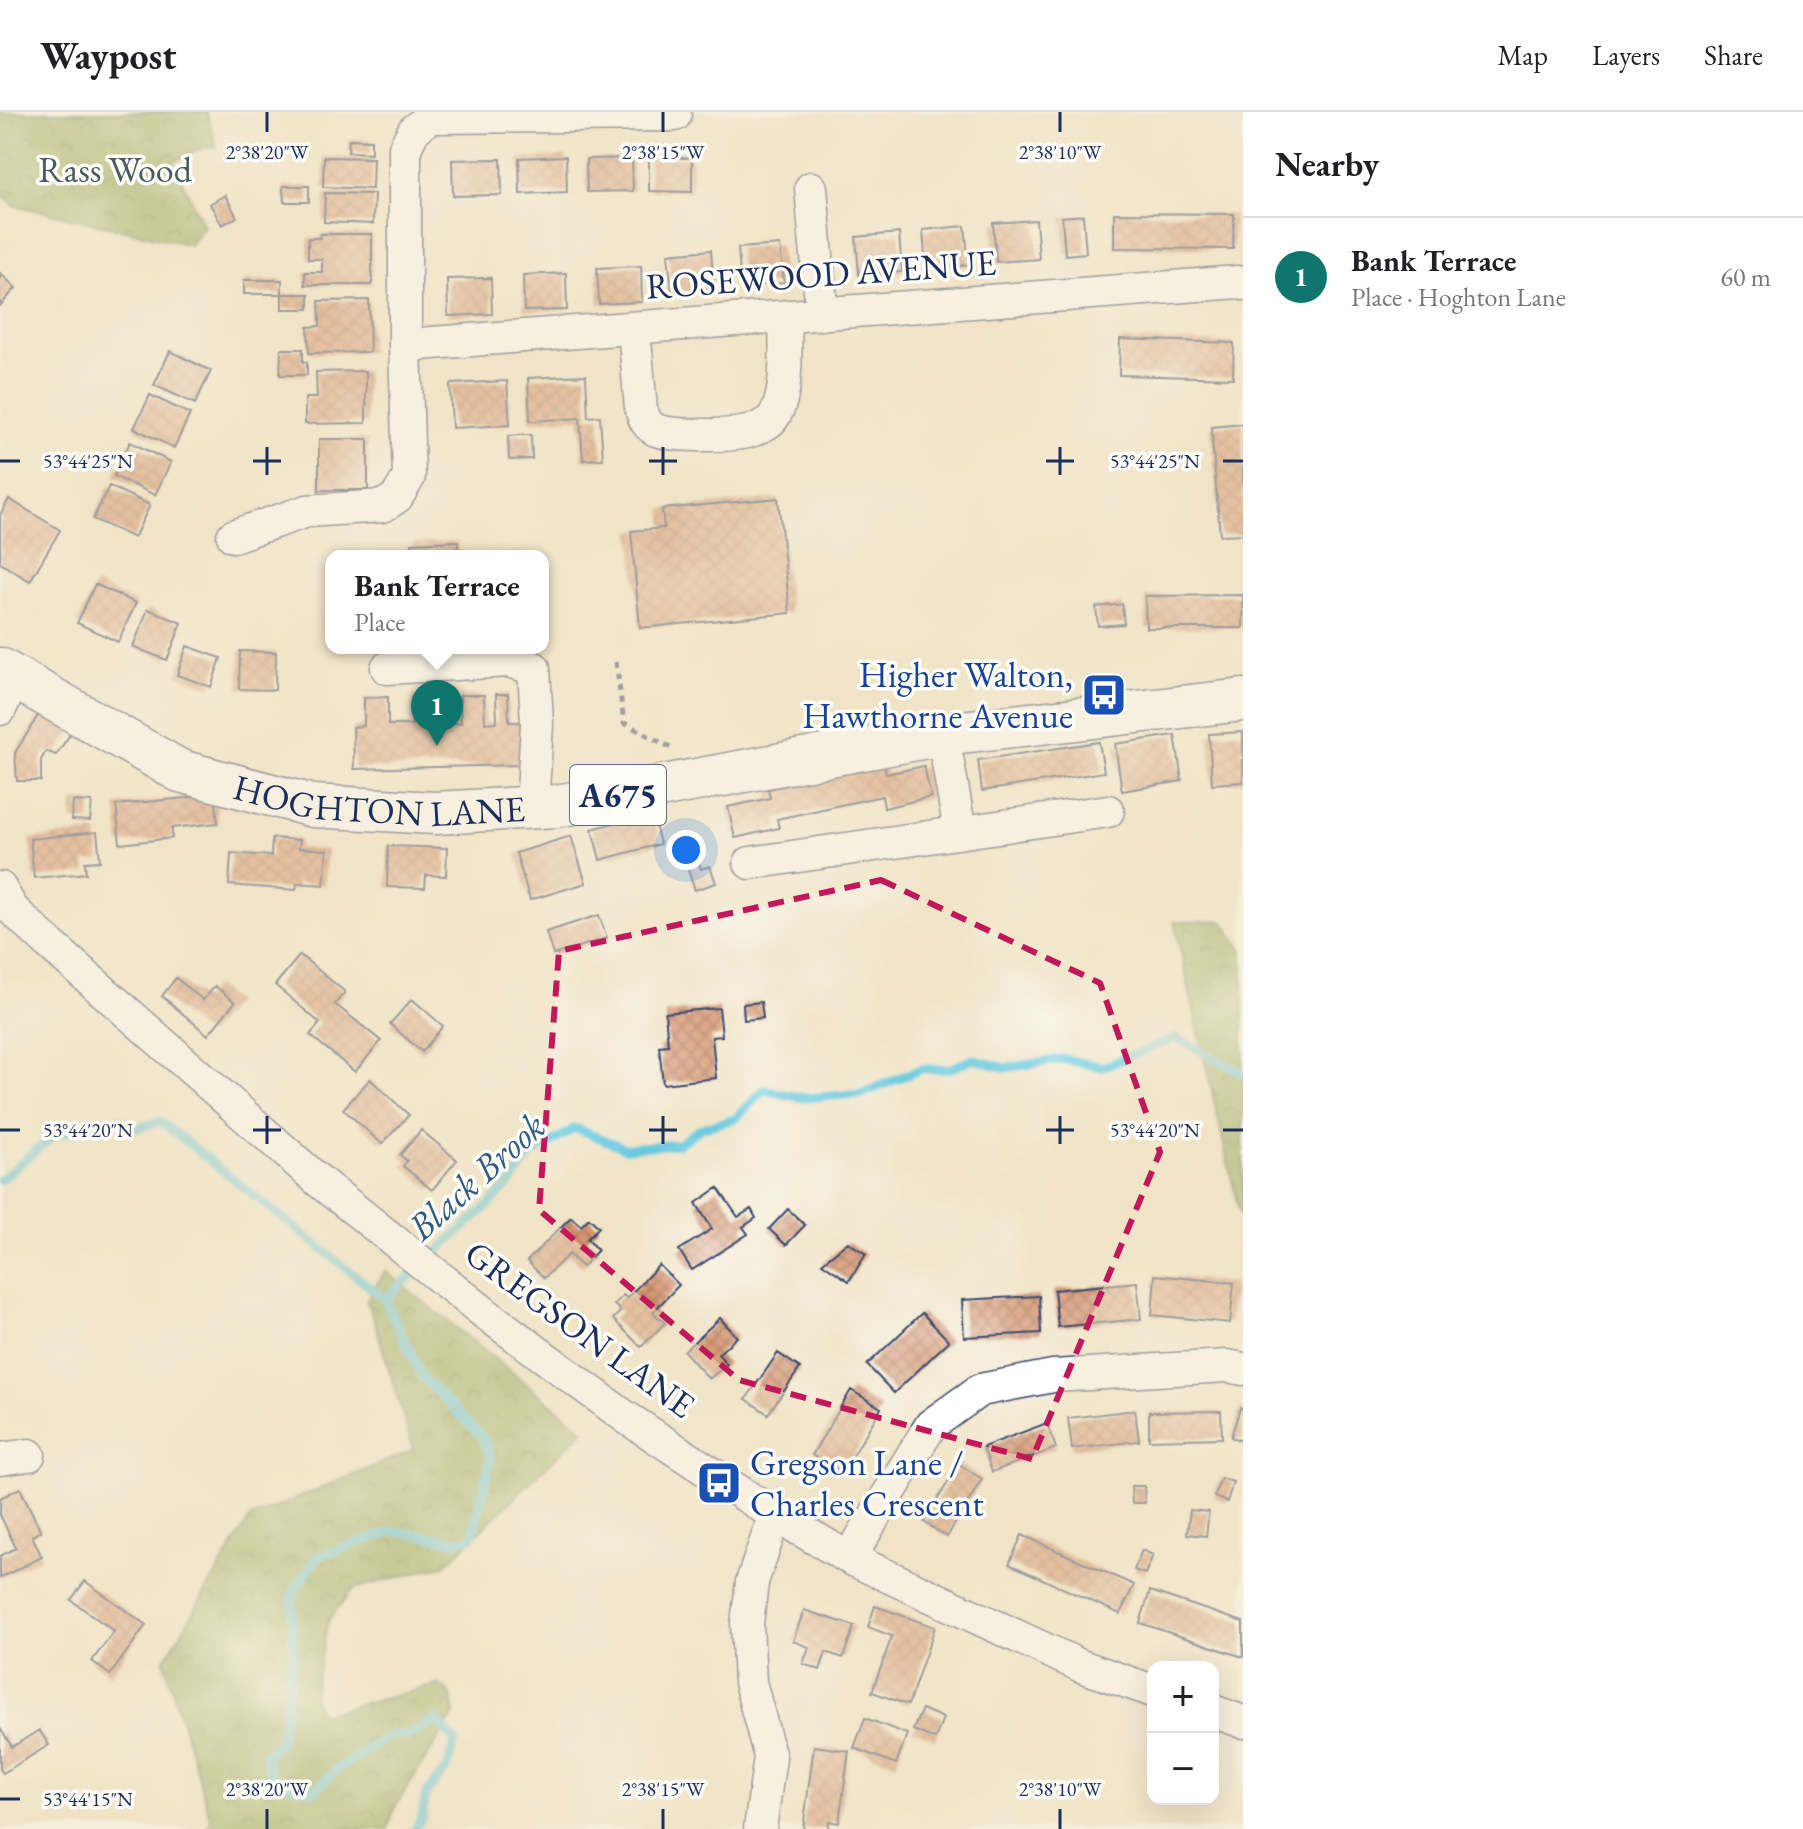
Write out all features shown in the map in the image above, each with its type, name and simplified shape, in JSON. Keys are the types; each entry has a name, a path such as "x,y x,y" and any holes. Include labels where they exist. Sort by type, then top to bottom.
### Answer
{"main road":[{"name":"HOGHTON LANE","path":"5,686 180,771 313,806 435,813 557,806 943,734 1243,700"}],"street":[{"path":"233,536 307,511 383,506 397,497 409,477 405,148 414,130 430,117 675,115"},
{"path":"811,188 822,314"},
{"name":"ROSEWOOD AVENUE","path":"405,345 1223,283 1243,284"},
{"path":"634,328 641,409 645,420 656,431 676,435 747,432 770,421 779,405 785,371 785,317"},
{"path":"387,668 508,661 534,668 537,724 532,808"},
{"path":"943,734 960,832"},
{"path":"750,863 1108,811"},
{"name":"GREGSON LANE","path":"0,888 12,909 55,949 320,1182 486,1314 624,1416 775,1515 849,1558 1081,1666 1147,1689"},
{"path":"849,1558 931,1425 980,1390 1053,1376 1227,1366 1243,1369"},
{"path":"760,1829 770,1757 750,1682 747,1624 752,1582 775,1515"},
{"path":"1219,1713 1243,1722"}],"path":[{"path":"616,662 624,723 702,765 706,779"}],"highlighted area":[{"path":"881,880 1100,983 1160,1152 1032,1459 739,1380 539,1210 559,951"}],"green space":[{"name":"Rass Wood","path":"0,112 207,112 217,147 202,148 173,162 204,226 190,245 14,205 0,192"},
{"path":"1223,921 1243,951 1243,1216 1239,1212 1174,922"},
{"path":"385,1271 584,1430 445,1565 353,1589 328,1621 313,1698 321,1714 440,1684 452,1696 455,1713 395,1807 388,1829 206,1829 211,1821 164,1661 250,1518 413,1450 366,1301"}],"building":[{"path":"349,139 371,140 371,153 348,152"},
{"path":"566,156 567,192 520,194 519,158"},
{"path":"324,157 373,158 372,189 323,187"},
{"path":"649,157 692,158 692,192 649,191"},
{"path":"632,158 633,191 587,192 586,159"},
{"path":"501,159 502,195 453,196 452,160"},
{"path":"283,186 309,186 309,202 284,202"},
{"path":"325,193 374,194 373,224 324,222"},
{"path":"225,195 237,217 222,225 210,204"},
{"path":"1114,213 1234,214 1233,249 1114,248"},
{"path":"1083,215 1086,253 1065,255 1062,217"},
{"path":"1036,220 1039,259 996,262 993,223"},
{"path":"965,226 969,265 926,269 923,230"},
{"path":"899,233 902,272 859,275 856,237"},
{"path":"320,234 372,234 372,285 305,285 305,272 322,272 322,259 308,259 308,238 320,238"},
{"path":"780,245 784,283 741,287 738,248"},
{"path":"711,250 714,289 672,293 668,254"},
{"path":"641,266 642,302 599,304 597,268"},
{"path":"0,273 16,288 0,306"},
{"path":"566,273 567,310 524,311 523,275"},
{"path":"491,278 492,314 448,316 447,279"},
{"path":"244,280 282,280 282,294 244,294"},
{"path":"282,294 309,294 309,309 282,309"},
{"path":"369,300 370,352 309,353 308,327 320,326 319,301"},
{"path":"1120,339 1234,343 1233,378 1119,375"},
{"path":"281,349 303,349 307,375 280,375"},
{"path":"170,351 211,371 195,404 154,385"},
{"path":"366,371 366,423 305,424 305,398 317,398 316,372"},
{"path":"586,375 588,417 600,416 603,459 583,460 580,418 530,421 528,378"},
{"path":"507,381 510,425 452,428 450,384"},
{"path":"150,395 190,414 174,448 134,428"},
{"path":"1243,424 1243,534 1220,535 1211,427"},
{"path":"531,435 532,459 509,460 508,436"},
{"path":"319,439 368,439 368,490 319,490"},
{"path":"130,442 171,462 155,495 114,476"},
{"path":"109,486 150,505 134,538 93,519"},
{"path":"778,498 790,613 640,628 631,531 664,528 662,509"},
{"path":"9,499 60,530 30,581 0,563 0,515"},
{"path":"458,541 458,550 413,550 412,543"},
{"path":"95,584 136,603 118,642 77,623"},
{"path":"1243,595 1243,628 1146,628 1145,596"},
{"path":"1122,604 1124,624 1098,626 1096,607"},
{"path":"148,609 182,623 167,660 133,647"},
{"path":"187,646 221,658 211,687 177,675"},
{"path":"240,651 276,652 275,690 239,689"},
{"path":"496,694 508,694 509,722 521,722 522,765 354,769 353,727 364,726 364,698 388,697 388,725 412,725 412,697 436,696 437,724 461,723 460,695 484,695 485,723 497,722"},
{"path":"39,714 73,730 56,755 46,751 41,760 41,781 17,781 15,753"},
{"path":"1243,732 1243,782 1212,784 1209,734"},
{"path":"1175,735 1182,781 1122,791 1115,744"},
{"path":"1099,742 1104,772 982,791 978,760"},
{"path":"884,764 886,774 924,766 931,797 884,808 882,796 777,819 779,828 735,838 728,807 770,798 768,789"},
{"path":"215,795 218,823 172,828 172,838 120,844 116,805"},
{"path":"73,801 92,802 90,821 72,820"},
{"path":"652,813 660,844 600,860 592,829"},
{"path":"97,832 100,861 85,862 86,873 34,878 30,839"},
{"path":"571,836 586,883 530,900 516,853"},
{"path":"272,838 300,840 299,848 327,850 324,885 297,883 296,890 229,885 231,853 271,856"},
{"path":"388,846 447,848 446,876 426,875 425,888 387,887"},
{"path":"696,853 701,869 710,866 716,883 695,890 684,857"},
{"path":"599,915 607,938 553,955 546,932"},
{"path":"300,955 345,992 335,1004 381,1041 355,1072 310,1035 320,1023 275,985"},
{"path":"176,978 203,1000 215,986 235,1002 208,1035 162,996"},
{"path":"412,999 443,1026 422,1052 390,1024"},
{"path":"761,1002 763,1018 744,1020 743,1004"},
{"path":"719,1008 722,1036 712,1037 716,1078 663,1084 659,1046 668,1045 665,1013"},
{"path":"370,1079 409,1115 382,1144 343,1109"},
{"path":"421,1130 457,1160 432,1190 403,1166 407,1161 400,1155"},
{"path":"718,1188 738,1217 751,1209 756,1218 743,1227 748,1234 692,1270 679,1250 712,1229 696,1203"},
{"path":"788,1209 805,1225 786,1245 769,1229"},
{"path":"571,1217 581,1226 589,1218 599,1227 587,1239 598,1250 582,1267 569,1254 544,1278 527,1261"},
{"path":"848,1242 866,1254 849,1281 822,1263"},
{"path":"659,1265 679,1285 653,1312 665,1323 641,1347 613,1319 621,1311 614,1305 623,1295 627,1298"},
{"path":"1155,1275 1234,1283 1230,1323 1152,1315"},
{"path":"1137,1282 1141,1319 1058,1327 1054,1290"},
{"path":"1039,1296 1041,1333 964,1337 962,1300"},
{"path":"922,1313 949,1341 894,1393 867,1365"},
{"path":"720,1318 737,1337 718,1354 727,1364 709,1379 684,1351"},
{"path":"778,1353 800,1368 768,1414 746,1399"},
{"path":"851,1390 881,1408 843,1473 812,1455"},
{"path":"1240,1408 1243,1409 1243,1441 1231,1437"},
{"path":"1135,1410 1139,1441 1072,1449 1068,1418"},
{"path":"1221,1411 1222,1438 1149,1440 1149,1412"},
{"path":"1047,1423 1056,1448 992,1472 983,1447"},
{"path":"959,1464 982,1479 947,1537 924,1522"},
{"path":"1221,1478 1233,1482 1227,1502 1214,1497"},
{"path":"1131,1486 1144,1486 1145,1503 1132,1503"},
{"path":"20,1488 41,1531 32,1536 42,1557 0,1578 0,1556 16,1548 0,1515 0,1498"},
{"path":"1190,1510 1209,1512 1206,1536 1187,1534"},
{"path":"1022,1535 1134,1585 1120,1614 1009,1564"},
{"path":"1142,1550 1153,1555 1145,1574 1134,1570"},
{"path":"85,1581 146,1625 110,1675 92,1661 114,1631 71,1600"},
{"path":"1150,1591 1243,1622 1243,1657 1140,1623"},
{"path":"875,1606 935,1627 908,1705 872,1692 892,1636 868,1627"},
{"path":"804,1610 854,1626 843,1658 826,1652 820,1670 803,1664 809,1647 793,1641"},
{"path":"922,1709 943,1718 935,1739 913,1730"},
{"path":"865,1718 907,1734 896,1764 854,1748"},
{"path":"0,1728 12,1747 39,1730 49,1745 3,1773 0,1769"},
{"path":"814,1746 849,1751 839,1823 829,1821 828,1829 803,1829"}],"waterway":[{"name":"Black Brook","path":"385,1299 488,1206 513,1181 530,1156 575,1128 625,1148 678,1144 701,1128 735,1119 764,1090 804,1098 861,1094 921,1069 949,1069 973,1059 1006,1068 1063,1059 1102,1067 1176,1038 1243,1073"},
{"path":"0,1180 53,1136 76,1129 96,1129 119,1119 134,1129 160,1121 385,1299 422,1377 483,1438 491,1458 472,1537 457,1541 395,1531 318,1556 292,1594 293,1655 280,1743 265,1756 271,1777 314,1791 340,1767 392,1734 407,1736 436,1720 455,1741 448,1767 426,1794 422,1817 415,1829"}],"place":[{"name":"Higher Walton, Hawthorne Avenue","path":"1104,695"},
{"name":"Bank Terrace","path":"437,746"},
{"name":"Gregson Lane / Charles Crescent","path":"719,1483"}]}
